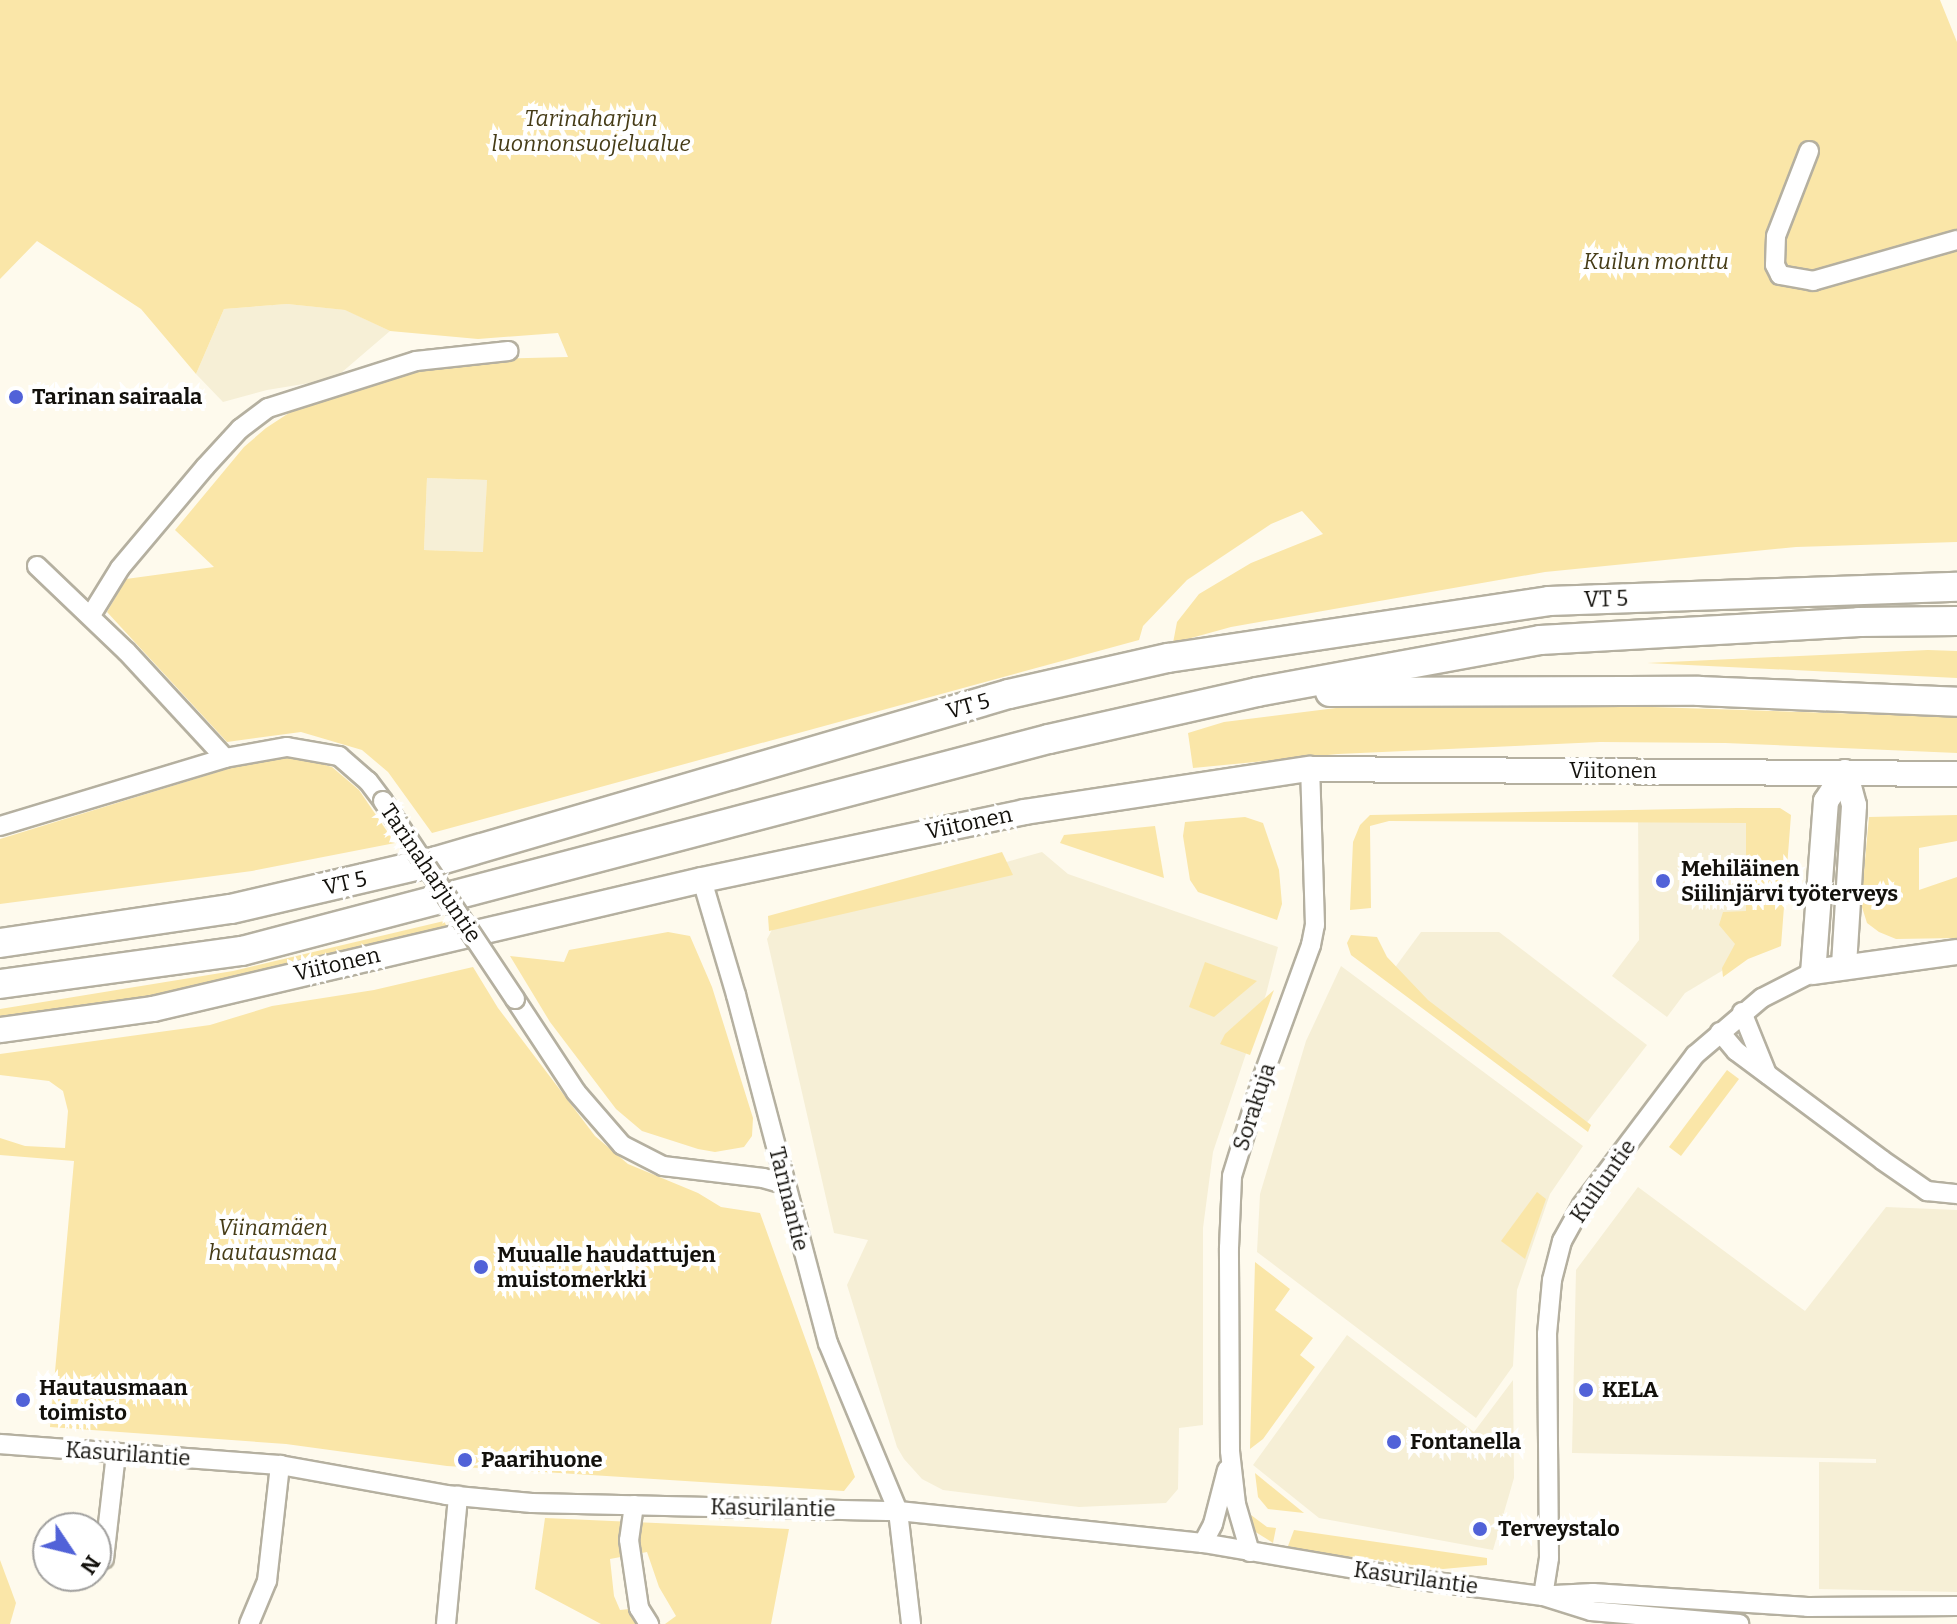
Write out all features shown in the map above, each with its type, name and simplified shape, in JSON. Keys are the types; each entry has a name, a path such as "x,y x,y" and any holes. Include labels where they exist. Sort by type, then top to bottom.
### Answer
{"highway":[{"name":"VT 5","path":"0,943 231,909 437,861 1009,694 1168,658 1549,601 1957,587"},
{"name":"VT 5","path":"0,984 242,951 1034,743 1257,692 1540,640 1859,622 1957,621"},
{"path":"1257,692 1699,691 1957,702"}],"main road":[{"name":"Viitonen","path":"0,1030 153,1009 702,880 1024,812 1310,769 1957,774"},
{"path":"1844,965 1854,805 1845,772"},
{"path":"1813,972 1826,801 1845,772"},
{"name":"Kuiluntie","path":"1813,972 1844,965 1957,952"}],"street":[{"path":"1809,151 1776,236 1775,265 1780,275 1813,281 1957,240"},
{"path":"91,615 120,568 205,467 240,429 268,408 416,361 508,351"},
{"path":"37,566 91,615 225,758"},
{"name":"Tarinaharjuntie","path":"0,826 225,758 287,747 327,752 353,765 383,801 576,1092 622,1145 663,1166 763,1178 784,1184"},
{"name":"Sorakuja","path":"1250,1552 1236,1504 1230,1451 1229,1248 1232,1176 1262,1079 1304,967 1315,925 1310,769"},
{"name":"Tarinantie","path":"702,880 736,995 828,1343 898,1511 909,1615"},
{"name":"Kuiluntie","path":"1543,1596 1549,1558 1547,1334 1552,1280 1562,1241 1597,1185 1695,1055 1742,1012 1797,977 1813,972"},
{"path":"1742,1012 1768,1076"},
{"path":"1720,1032 1736,1051 1768,1076 1927,1191 1957,1194"},
{"name":"Kasurilantie","path":"0,1444 280,1465 458,1496 634,1505 898,1511 1203,1543 1543,1596 1591,1611 1739,1624"},
{"name":"Sorakuja","path":"1203,1543 1220,1503 1230,1451"},
{"path":"109,1512 116,1453"},
{"path":"249,1624 267,1581 280,1465"},
{"path":"446,1624 458,1496"},
{"path":"634,1505 629,1540 639,1608 649,1624"},
{"name":"Kasurilantie","path":"1543,1596 1593,1593 1808,1607 1957,1606"},
{"path":"909,1615 925,1624"}],"shaded area":[{"path":"287,304 346,310 390,331 334,379 267,390 223,402 196,374 224,309"},
{"path":"427,478 487,480 484,552 424,550"},
{"path":"1638,814 1765,819 1765,945 1685,993 1667,1017 1612,976 1639,940"},
{"path":"1042,852 1068,874 1278,947 1266,994 1213,1152 1203,1228 1203,1425 1179,1428 1178,1489 1166,1503 1079,1507 943,1490 922,1479 904,1459 897,1447 847,1285 868,1240 834,1233 767,939 773,928"},
{"path":"1421,932 1499,932 1647,1045 1585,1125 1388,977"},
{"path":"1341,966 1583,1146 1550,1194 1517,1290 1513,1366 1476,1418 1257,1252 1260,1194 1306,1041"},
{"path":"1638,1187 1805,1311 1886,1207 1957,1210 1957,1592 1819,1589 1819,1462 1876,1463 1876,1459 1572,1453 1576,1270"},
{"name":"Fontanella","path":"1347,1335 1474,1432 1513,1380 1514,1478 1493,1550 1319,1518 1253,1465"}],"green space":[{"path":"0,0 1940,0 1957,42 1957,542 1796,547 1545,572 1231,627 1173,643 1177,622 1199,594 1251,563 1323,534 1302,511 1271,524 1187,580 1143,626 1139,640 432,833 388,772 362,750 301,732 227,742 107,612 126,579 214,567 175,530 244,447 266,428 324,390 416,361 568,357 558,333 478,339 390,331 345,310 287,304 224,309 196,374 141,309 37,241 0,279","holes":["427,478 487,480 483,552 424,550"]},
{"path":"1957,651 1957,678 1647,663"},
{"path":"1499,702 1957,717 1957,753 1725,743 1600,742 1338,754 1193,768 1188,733 1224,722 1360,705"},
{"path":"263,758 301,758 332,767 359,790 395,843 252,871 0,904 0,839"},
{"path":"1780,808 1791,815 1781,946 1748,959 1723,977 1722,968 1735,944 1719,925 1723,912 1746,911 1746,823 1389,821 1370,826 1371,908 1350,910 1353,842 1360,825 1370,815"},
{"path":"1957,815 1957,841 1919,848 1919,890 1957,877 1957,938 1896,939 1879,932 1867,923 1861,904 1869,817"},
{"path":"1245,817 1263,823 1279,870 1282,904 1277,920 1198,892 1190,880 1183,836 1185,822"},
{"path":"1155,826 1164,878 1060,843 1064,835"},
{"path":"1002,852 1013,875 769,931 768,916"},
{"path":"444,921 448,929 206,987 0,1019 0,1009 233,971"},
{"path":"668,932 690,936 712,987 753,1118 752,1136 744,1147 715,1152 642,1131 616,1109 550,1022 510,956 564,962 569,950"},
{"path":"1351,935 1377,937 1387,957 1428,1000 1591,1125 1588,1132 1351,955 1347,943"},
{"path":"1205,962 1257,981 1214,1017 1189,1007"},
{"name":"Viinamäen hautausmaa","path":"473,967 498,1008 595,1136 628,1164 698,1193 721,1207 760,1213 855,1477 844,1491 447,1466 286,1444 50,1427 74,1161 0,1155 0,1138 25,1146 65,1148 68,1111 63,1091 49,1081 0,1075 0,1054 210,1025 272,1006 374,990"},
{"path":"1274,990 1250,1055 1220,1044 1225,1034"},
{"path":"1727,1070 1739,1079 1681,1156 1669,1147"},
{"path":"1537,1192 1546,1199 1525,1259 1501,1241"},
{"path":"1255,1262 1290,1289 1275,1310 1313,1338 1300,1355 1315,1367 1263,1439 1250,1449"},
{"path":"1255,1473 1304,1513 1268,1509 1258,1497"},
{"path":"1247,1512 1267,1527 1276,1528 1273,1543 1254,1531"},
{"path":"545,1518 789,1529 771,1624 665,1624 676,1616 659,1587 647,1552 610,1559 614,1596 620,1610 639,1608 649,1624 601,1624 535,1589"},
{"path":"1294,1530 1487,1558 1487,1565 1443,1569 1300,1550 1288,1546"},
{"path":"0,1560 16,1603 10,1624 0,1624"}],"place":[{"name":"Tarinan sairaala","path":"16,397"},
{"name":"Mehiläinen Siilinjärvi työterveys","path":"1663,881"},
{"name":"Muualle haudattujen muistomerkki","path":"481,1267"},
{"name":"KELA","path":"1586,1390"},
{"name":"Hautausmaan toimisto","path":"23,1400"},
{"name":"Fontanella","path":"1394,1442"},
{"name":"Paarihuone","path":"465,1460"},
{"name":"Terveystalo","path":"1480,1529"}],"park label":[{"name":"Tarinaharjun luonnonsuojelualue","path":"591,130"},
{"name":"Kuilun monttu","path":"1656,262"}]}
